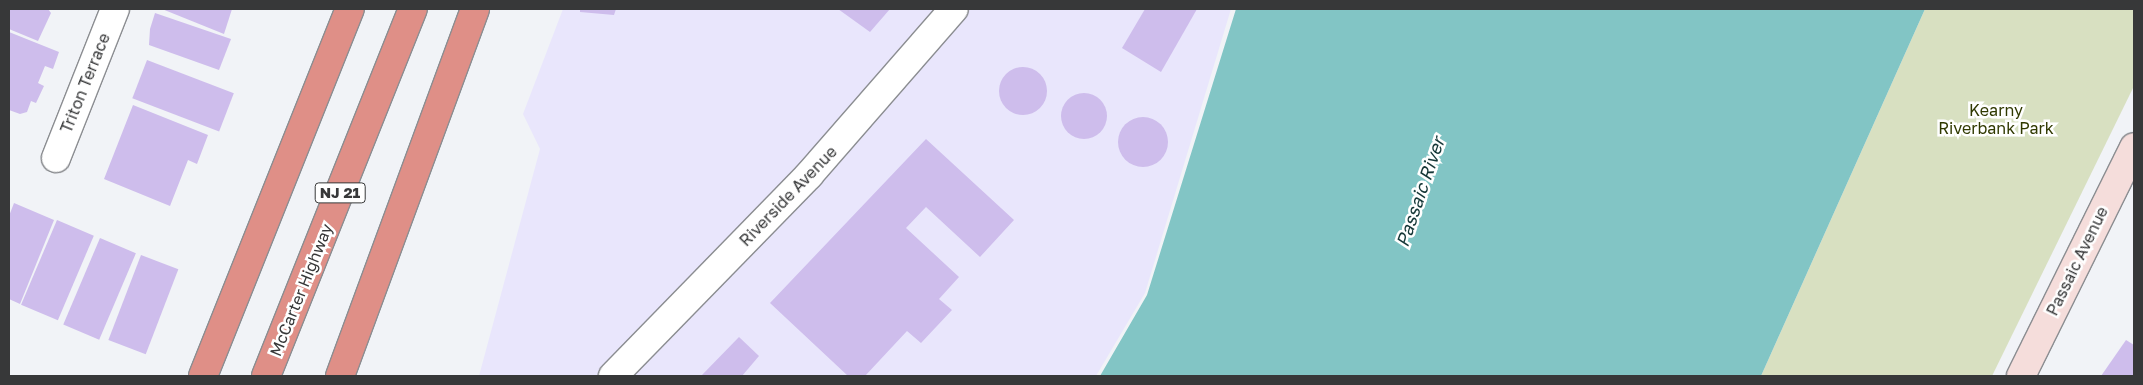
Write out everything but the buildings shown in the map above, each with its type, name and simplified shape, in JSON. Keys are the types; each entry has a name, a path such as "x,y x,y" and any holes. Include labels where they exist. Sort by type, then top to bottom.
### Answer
{"highway":[{"path":"203,376 350,9"},
{"name":"McCarter Highway","path":"266,376 413,9"},
{"path":"340,376 475,9"}],"main road":[{"name":"Passaic Avenue","path":"2021,376 2134,147"}],"street":[{"name":"Triton Terrace","path":"56,158 115,9"},
{"name":"Riverside Avenue","path":"614,376 809,175 954,9"}],"shaded area":[{"path":"563,9 1231,9 1145,293 1096,376 479,376 540,149 523,114"}],"green space":[{"name":"Kearny Riverbank Park","path":"1925,9 2134,9 2134,86 1992,376 1761,376"}],"water":[{"name":"Passaic River","path":"1236,9 1925,9 1761,376 1100,376 1147,295"}]}
